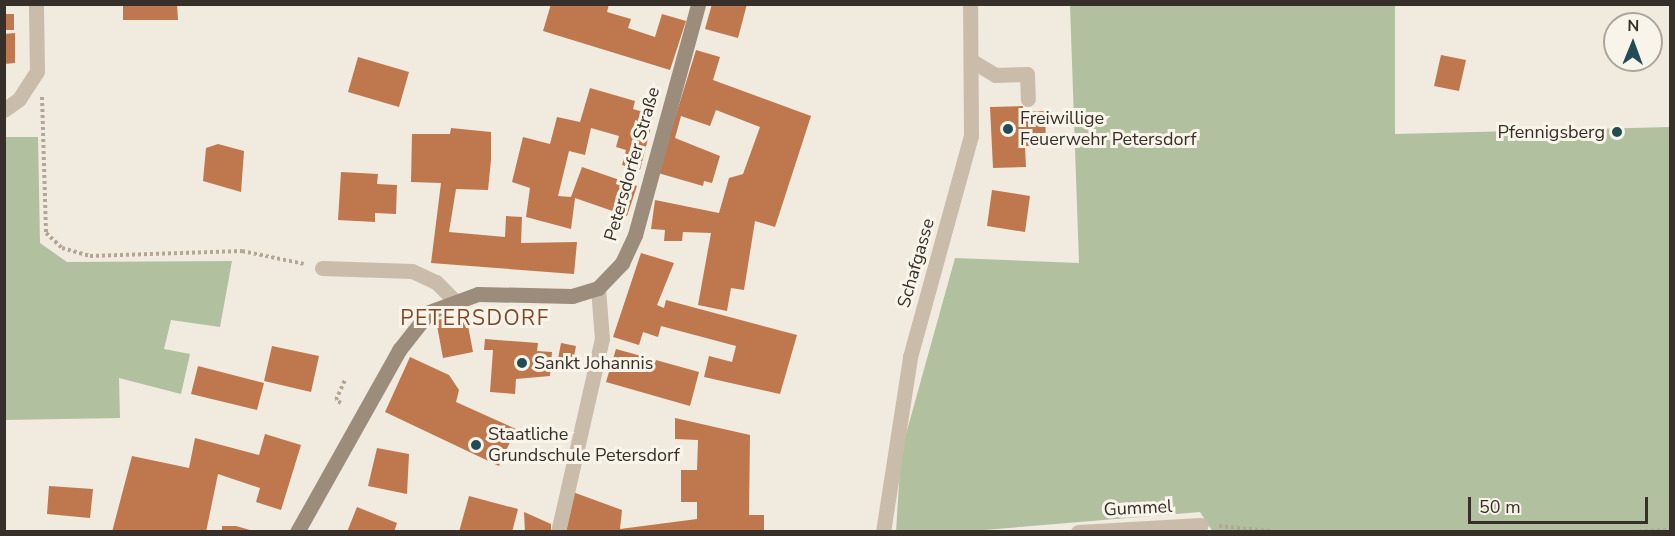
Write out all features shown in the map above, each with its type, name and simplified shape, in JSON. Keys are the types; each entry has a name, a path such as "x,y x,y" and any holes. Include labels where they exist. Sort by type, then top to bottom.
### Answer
{"main road":[{"name":"Petersdorfer Straße","path":"598,288 622,262 635,235 698,4"},
{"path":"297,531 399,350 429,312 453,299 478,294 572,296 598,288"}],"street":[{"path":"4,110 31,84 37,71 36,4"},
{"name":"Schafgasse","path":"883,531 910,357 971,136 970,4"},
{"path":"972,61 995,75 1027,74 1028,99"},
{"path":"322,268 412,271 436,282 453,299"},
{"path":"558,531 602,339 598,288"},
{"name":"Gummel","path":"1078,531 1201,525"}],"path":[{"path":"31,84 44,99 46,233 62,248 90,256 242,251 322,268"},
{"path":"341,403 336,400 345,380"},
{"path":"1201,525 1278,531"},
{"path":"1627,531 1671,530"}],"green space":[{"path":"1070,5 1395,5 1395,134 1670,127 1670,531 1213,532 1200,512 972,531 896,532 901,452 955,258 1079,263"},
{"path":"4,137 38,137 40,243 67,262 232,261 220,327 171,320 164,349 190,354 181,394 119,378 120,418 5,420"}],"building":[{"path":"123,4 177,4 178,20 123,20"},
{"path":"551,4 609,4 607,12 631,19 628,28 655,37 662,14 686,21 670,70 543,31"},
{"path":"712,4 747,4 738,38 705,29"},
{"path":"4,14 14,14 14,30 4,30"},
{"path":"15,33 15,63 4,64 4,34"},
{"path":"696,50 720,57 713,80 811,116 775,227 755,221 744,290 731,288 727,311 698,305 711,233 683,232 682,241 664,241 665,230 651,229 655,200 719,213 729,178 743,174 760,127 716,110 710,126 681,116 675,138 720,156 712,183 704,181 703,186 658,173"},
{"path":"1441,55 1466,60 1459,91 1434,86"},
{"path":"358,57 409,72 399,107 348,92"},
{"path":"590,88 635,101 633,109 654,115 640,170 622,165 626,150 616,147 619,136 591,128 585,155 569,151 558,196 571,197 582,167 637,186 627,216 575,198 571,229 526,217 530,188 512,182 523,137 550,144 557,117 580,122"},
{"name":"Freiwillige Feuerwehr Petersdorf","path":"1023,106 1023,112 1045,111 1046,145 1025,146 1026,167 993,168 990,107"},
{"path":"451,128 491,132 491,160 488,190 456,189 449,232 505,237 506,216 522,217 521,243 577,242 574,274 431,263 441,183 411,182 412,134 450,134"},
{"path":"218,144 244,151 241,192 203,181 206,148"},
{"path":"341,172 378,174 377,184 397,185 396,214 375,213 375,222 338,220"},
{"path":"992,190 1030,196 1025,232 987,226"},
{"path":"641,253 674,263 657,305 664,308 666,300 797,335 780,394 704,377 709,356 732,362 736,346 661,326 658,337 643,332 639,345 613,337"},
{"path":"466,315 473,352 443,358 436,320"},
{"name":"Sankt Johannis","path":"485,339 538,343 537,351 552,352 550,376 516,379 515,394 490,392 493,350 484,350"},
{"path":"561,343 576,346 573,362 558,359"},
{"path":"272,346 319,356 311,392 264,381"},
{"path":"616,349 699,372 690,406 606,382"},
{"path":"410,357 449,375 459,390 456,402 516,429 499,466 385,412"},
{"path":"198,366 264,383 257,410 191,394"},
{"path":"675,418 750,435 749,515 764,515 764,532 565,532 570,491 622,510 620,529 697,519 697,502 681,502 681,470 697,470 698,440 675,439"},
{"path":"265,434 301,445 281,510 256,502 260,488 218,474 206,532 112,532 132,456 189,468 195,438 259,455"},
{"path":"377,448 409,454 407,494 368,486"},
{"path":"49,486 93,489 90,518 47,514"},
{"path":"469,496 518,509 512,532 459,532"},
{"path":"357,507 397,523 394,532 347,532"},
{"path":"524,512 551,524 551,532 525,532"},
{"path":"222,526 236,526 257,532 222,532"}],"place":[{"name":"Freiwillige Feuerwehr Petersdorf","path":"1008,129"},
{"name":"Pfennigsberg","path":"1617,132"},
{"name":"Sankt Johannis","path":"522,363"},
{"name":"Staatliche Grundschule Petersdorf","path":"476,445"}],"district":[{"name":"PETERSDORF","path":"475,318"}]}
